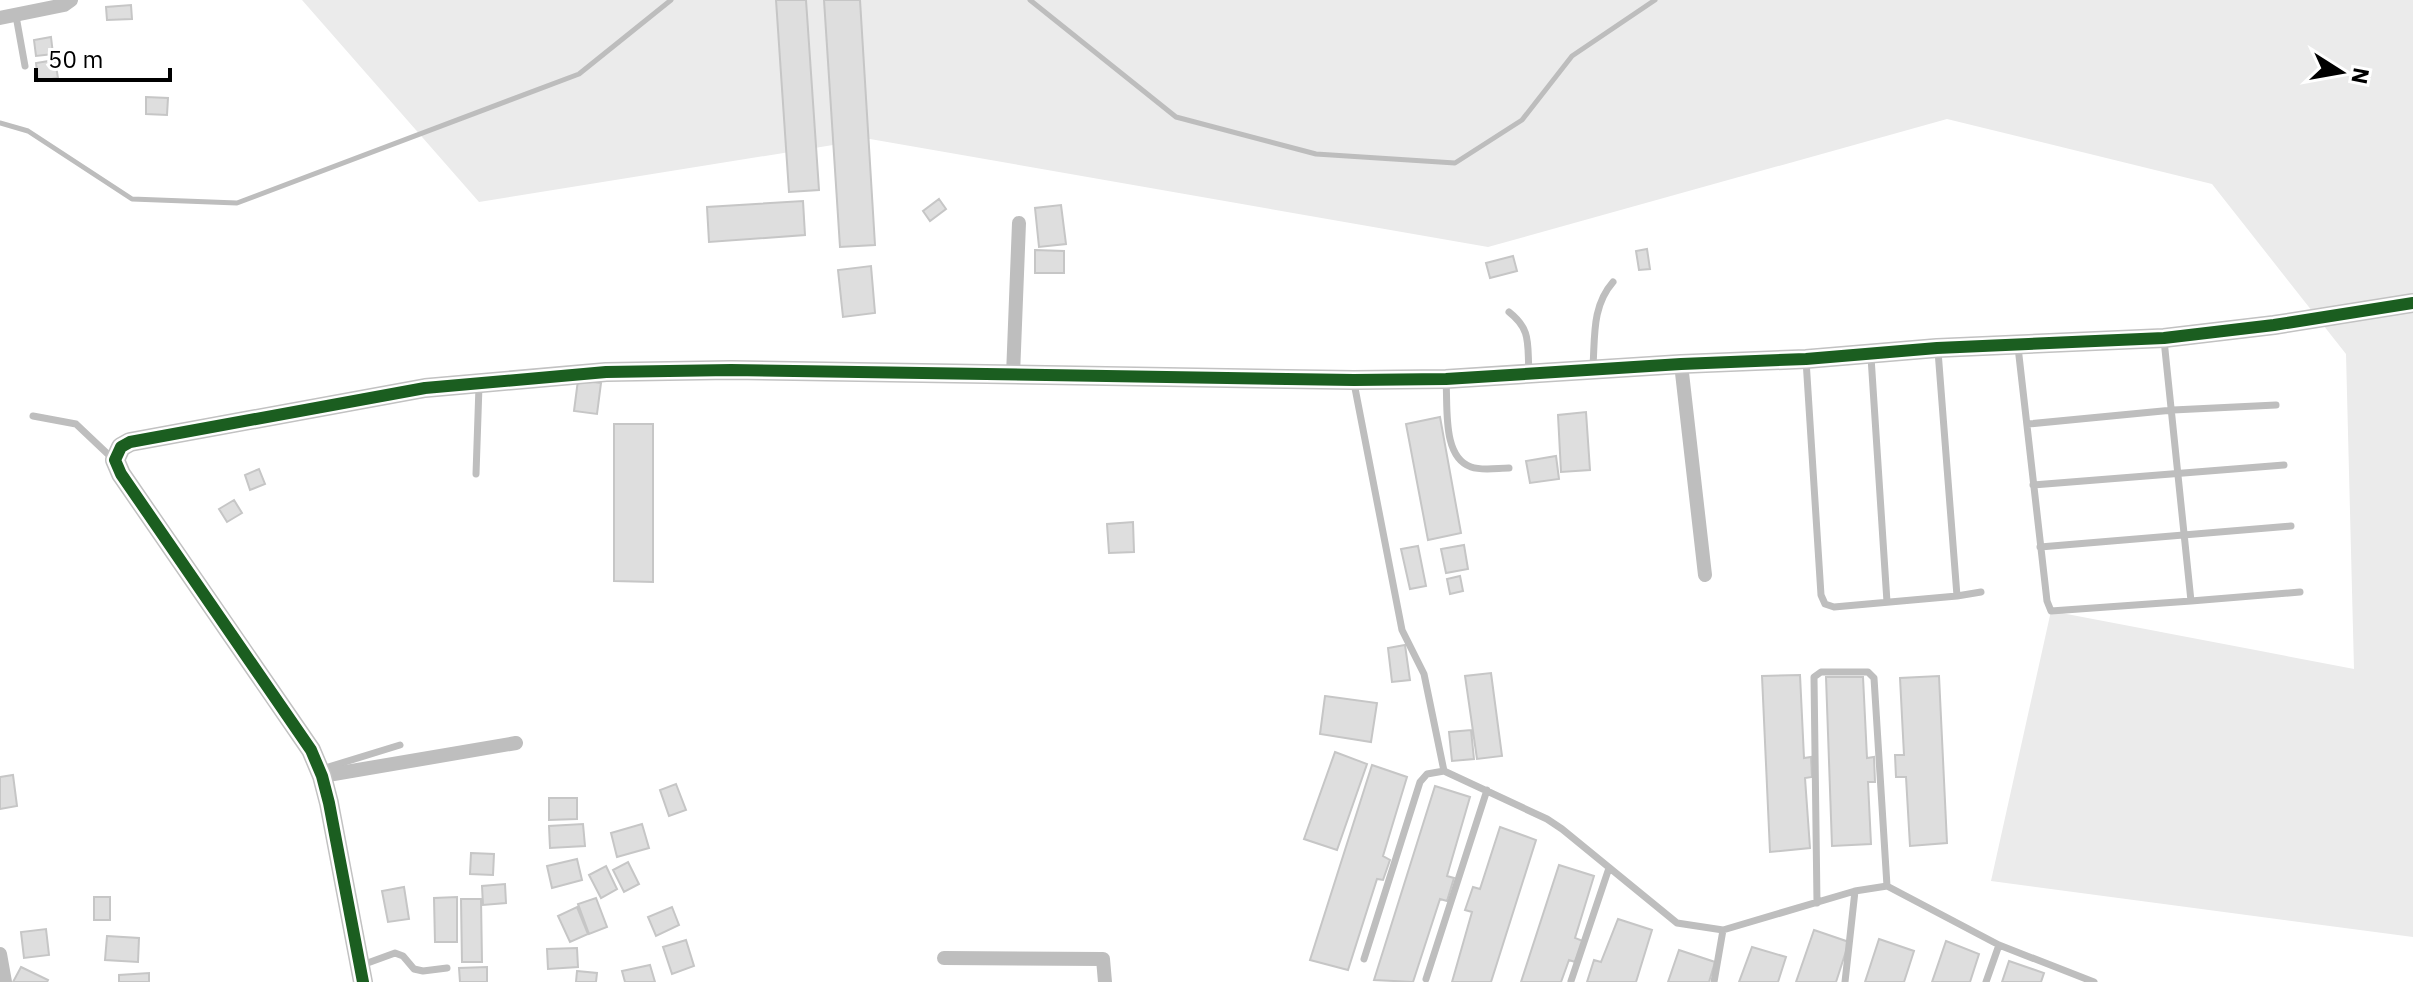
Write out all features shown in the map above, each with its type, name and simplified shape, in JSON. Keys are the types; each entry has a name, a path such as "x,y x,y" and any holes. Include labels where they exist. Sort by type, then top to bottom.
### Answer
{"street":[{"path":"0,18 64,5 71,0"},
{"path":"1013,375 1019,223"},
{"path":"361,974 321,773 311,750 115,460 121,447 130,442 415,390 606,372 731,370 1446,379 1806,359 1937,348 2164,338 2274,325 2413,303"},
{"path":"1681,364 1705,575"},
{"path":"321,773 516,743"},
{"path":"0,954 5,982"},
{"path":"944,958 1103,959 1105,982"}],"lane":[{"path":"16,16 25,66"},
{"path":"1593,370 1599,305 1602,294 1613,282"},
{"path":"1509,312 1526,329 1530,374"},
{"path":"2164,338 2191,601"},
{"path":"2018,345 2040,547 2051,611 2300,592"},
{"path":"1937,348 1957,596"},
{"path":"1871,354 1887,602"},
{"path":"1806,359 1821,595 1825,604 1834,607 1981,592"},
{"path":"1446,379 1451,446 1459,461 1473,468 1509,468"},
{"path":"1354,380 1402,630 1424,674 1444,771"},
{"path":"476,474 479,384"},
{"path":"2028,424 2173,410 2276,405"},
{"path":"33,416 83,427 115,460"},
{"path":"2033,485 2284,465"},
{"path":"2040,547 2291,526"},
{"path":"1817,903 1814,677 1821,672 1868,672 1874,678 1887,886"},
{"path":"321,773 400,745"},
{"path":"1364,959 1420,782 1427,774 1444,771 1547,819 1677,923 1723,930 1855,891 1887,886 1999,945 2094,982"},
{"path":"1426,979 1487,790"},
{"path":"1571,981 1609,868"},
{"path":"1845,982 1855,891"},
{"path":"1714,982 1723,930"},
{"path":"1986,982 1999,945"},
{"path":"361,974 395,953 403,956 414,969 447,968"}],"shaded area":[{"path":"302,0 2413,0 2413,937 1991,881 2051,611 2354,669 2346,354 2212,184 1947,119 1488,247 870,139 479,202"}],"building":[{"path":"776,0 806,0 819,190 789,192"},
{"path":"824,0 860,0 875,245 840,247"},
{"path":"131,5 132,19 107,20 106,7"},
{"path":"51,37 53,54 36,56 34,40"},
{"path":"55,60 58,78 38,81 36,63"},
{"path":"146,97 168,98 167,115 146,114"},
{"path":"939,199 946,209 930,221 923,211"},
{"path":"803,201 805,235 709,242 707,207"},
{"path":"1061,205 1066,244 1039,247 1035,208"},
{"path":"1647,249 1650,269 1639,270 1636,251"},
{"path":"1035,250 1064,251 1064,273 1035,273"},
{"path":"1513,256 1517,271 1490,278 1486,263"},
{"path":"871,266 875,313 843,317 838,270"},
{"path":"578,380 601,383 597,414 574,411"},
{"path":"1586,412 1590,470 1561,472 1558,415"},
{"path":"1440,417 1461,533 1428,540 1406,424"},
{"path":"614,424 653,424 653,582 614,581"},
{"path":"1556,456 1559,479 1530,483 1526,461"},
{"path":"259,469 265,484 250,490 245,475"},
{"path":"234,500 242,513 227,522 219,509"},
{"path":"1133,522 1134,552 1109,553 1107,524"},
{"path":"1464,545 1468,569 1446,573 1441,549"},
{"path":"1418,546 1426,586 1410,589 1401,549"},
{"path":"1460,576 1463,591 1450,594 1447,579"},
{"path":"1405,645 1410,680 1392,682 1388,648"},
{"path":"1491,673 1502,756 1477,759 1465,676"},
{"path":"1800,675 1804,758 1811,757 1812,777 1805,778 1810,848 1770,852 1762,676"},
{"path":"1939,676 1947,843 1910,846 1906,777 1896,777 1895,755 1904,755 1900,678"},
{"path":"1826,677 1863,677 1867,758 1874,757 1875,782 1868,782 1871,844 1832,846"},
{"path":"1325,696 1377,703 1371,742 1320,734"},
{"path":"1471,730 1474,759 1452,761 1449,732"},
{"path":"1335,752 1367,764 1337,850 1304,839"},
{"path":"1372,765 1407,777 1383,856 1390,860 1383,880 1377,879 1348,970 1310,960"},
{"path":"13,775 17,806 0,809 0,777"},
{"path":"676,784 686,810 669,816 660,790"},
{"path":"1435,786 1470,797 1447,876 1454,878 1447,901 1440,899 1413,982 1374,980"},
{"path":"549,798 577,798 577,819 549,820"},
{"path":"583,824 585,846 550,848 549,826"},
{"path":"642,824 649,848 617,857 611,833"},
{"path":"1500,827 1536,840 1491,982 1452,982 1472,912 1465,910 1473,887 1480,889"},
{"path":"471,853 494,854 493,875 470,874"},
{"path":"577,859 582,880 552,888 547,866"},
{"path":"628,862 639,884 624,892 613,870"},
{"path":"1559,865 1594,876 1575,938 1583,941 1575,962 1569,960 1561,982 1521,982"},
{"path":"606,866 617,889 601,898 589,875"},
{"path":"505,884 506,903 483,905 482,886"},
{"path":"404,887 409,919 388,922 382,891"},
{"path":"94,897 110,897 110,920 94,920"},
{"path":"457,897 457,942 435,942 434,898"},
{"path":"596,898 607,927 589,934 578,904"},
{"path":"461,899 481,899 482,962 462,962"},
{"path":"577,907 588,934 570,942 558,916"},
{"path":"672,907 679,925 656,936 648,917"},
{"path":"1618,919 1652,930 1636,982 1587,982 1594,960 1601,962"},
{"path":"46,929 49,955 24,958 21,932"},
{"path":"1814,930 1849,942 1836,982 1796,982"},
{"path":"107,936 139,938 138,962 105,960"},
{"path":"1879,939 1914,951 1904,982 1865,982"},
{"path":"686,940 694,966 672,974 663,947"},
{"path":"1946,941 1979,954 1970,982 1932,982"},
{"path":"1752,947 1786,957 1778,982 1739,982"},
{"path":"577,948 578,967 548,969 547,949"},
{"path":"1679,950 1715,962 1709,982 1668,982"},
{"path":"2009,961 2044,973 2041,982 2002,982"},
{"path":"650,965 655,982 625,982 622,971"},
{"path":"21,967 48,980 47,982 13,982"},
{"path":"487,967 487,982 460,982 459,968"},
{"path":"577,971 597,973 596,982 576,982"},
{"path":"149,973 149,982 119,982 119,975"}],"waterway":[{"path":"0,123 28,131 132,199 237,203 579,74 671,0"},
{"path":"1030,0 1176,117 1316,154 1455,163 1522,120 1572,56 1655,0"}],"cycle path":[{"path":"363,982 329,803 311,750 121,474 115,460 121,447 130,442 425,388 606,372 731,370 1446,379 1806,359 1937,348 2164,338 2274,325 2413,303"}]}
